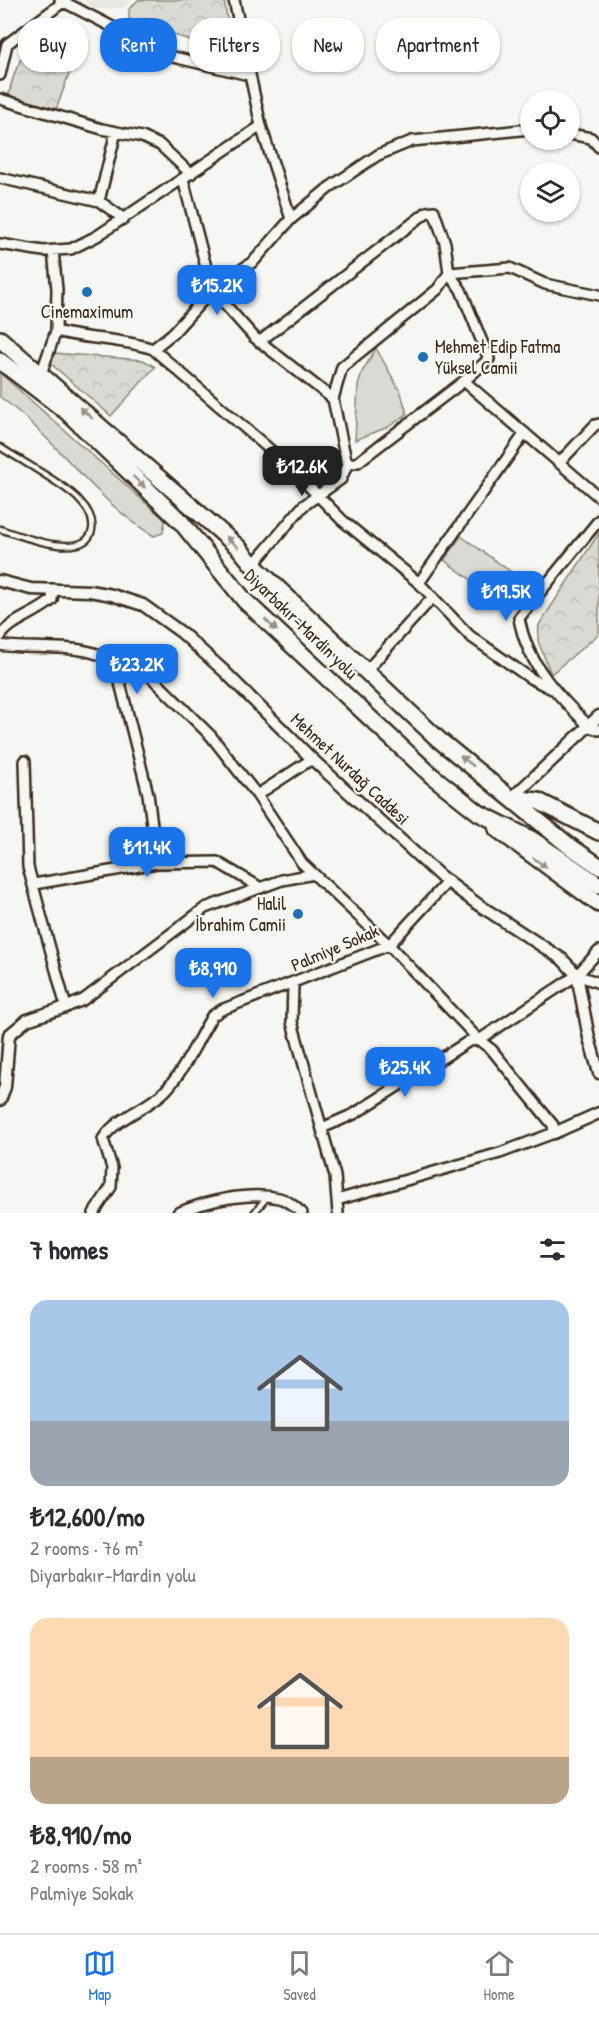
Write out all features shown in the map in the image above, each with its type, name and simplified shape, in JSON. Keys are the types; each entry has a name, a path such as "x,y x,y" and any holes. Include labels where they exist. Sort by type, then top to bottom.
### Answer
{"highway":[{"name":"Diyarbakır-Mardin yolu","path":"0,339 239,548 253,565 438,739 568,845 599,866"},
{"name":"Diyarbakır-Mardin yolu","path":"0,361 67,412 181,522 245,601 431,775 478,813 531,839 599,885"},
{"path":"512,798 538,801 599,832"},
{"path":"478,813 513,843 599,904"}],"street":[{"path":"234,0 261,126 291,219"},
{"path":"0,75 4,47 64,1 169,56 249,75"},
{"path":"0,99 160,145 187,177 212,290 259,342 333,399"},
{"path":"0,244 54,251 71,249 124,219 261,126"},
{"path":"153,349 173,333 212,290 254,261 291,219 330,187 378,155 412,141 520,130"},
{"path":"99,201 116,132"},
{"path":"580,136 591,138 599,147"},
{"path":"0,178 99,201 124,219"},
{"path":"259,342 427,212 434,211 440,223 449,273 461,290 489,358 464,381 358,462 347,465"},
{"path":"41,374 56,331 57,289 54,251"},
{"path":"449,273 510,268 545,284 599,294"},
{"path":"253,565 303,506 341,479 347,465 333,399 342,367 438,289 449,273"},
{"path":"56,331 69,335 128,341 153,349 289,466 342,520 419,583 470,636 530,678 552,689"},
{"path":"464,381 599,496"},
{"path":"560,462 595,425 599,424"},
{"path":"419,583 525,433"},
{"path":"594,729 552,689 523,641 519,618 599,520"},
{"name":"Mehmet Nurdağ Caddesi","path":"0,581 31,589 53,588 112,595 143,605 182,633 224,671 312,759 448,881 562,959 577,975"},
{"path":"0,637 4,630 42,609 52,600 53,588"},
{"path":"367,670 433,597"},
{"path":"0,645 93,652 110,659 134,660 212,736 302,863 389,945 479,1040 492,1050 553,1125 554,1133"},
{"path":"110,659 116,667 148,794 157,863"},
{"path":"512,798 594,729 599,716"},
{"path":"256,795 312,759"},
{"path":"25,761 28,867 66,1007"},
{"path":"34,884 157,863 217,862 261,888"},
{"path":"0,1100 5,1087 9,1035 27,1020 83,1000 206,908 282,880 314,874"},
{"name":"Palmiye Sokak","path":"94,1213 111,1186 112,1167 103,1139 107,1132 147,1108 167,1089 212,1016 221,1010 389,945 448,881"},
{"path":"322,1128 354,1114 469,1041 479,1040 577,975 599,951"},
{"path":"577,975 599,983"},
{"path":"577,975 589,1038 599,1073"},
{"path":"293,984 292,1022 335,1176 338,1213"},
{"path":"337,1200 500,1153 599,1113"},
{"path":"178,1213 245,1197 267,1197 290,1203 302,1213"}],"lane":[{"path":"0,447 79,499 91,517 92,526 91,534 83,541 71,546 47,543 0,530"},
{"path":"254,1213 267,1197"}],"shaded area":[{"path":"84,0 132,0 123,8 94,9"}],"green space":[{"path":"138,0 224,0 227,18 189,18 189,40 177,36 177,18 129,18 129,9"},
{"path":"18,66 18,72 70,72 56,110 8,98"},
{"path":"376,348 401,393 407,414 388,427 355,440 358,386 362,372"},
{"path":"53,353 143,360 155,367 111,416 49,362"},
{"path":"0,373 165,520 163,533 154,536 113,506 39,431 0,397"},
{"path":"599,533 599,634 551,674 538,641 539,625"},
{"path":"461,536 514,574 496,598 444,560"}],"place":[{"name":"Cinemaximum","path":"87,292"},
{"name":"Mehmet Edip Fatma Yüksel Camii","path":"423,357"},
{"name":"Halil İbrahim Camii","path":"298,914"}]}
